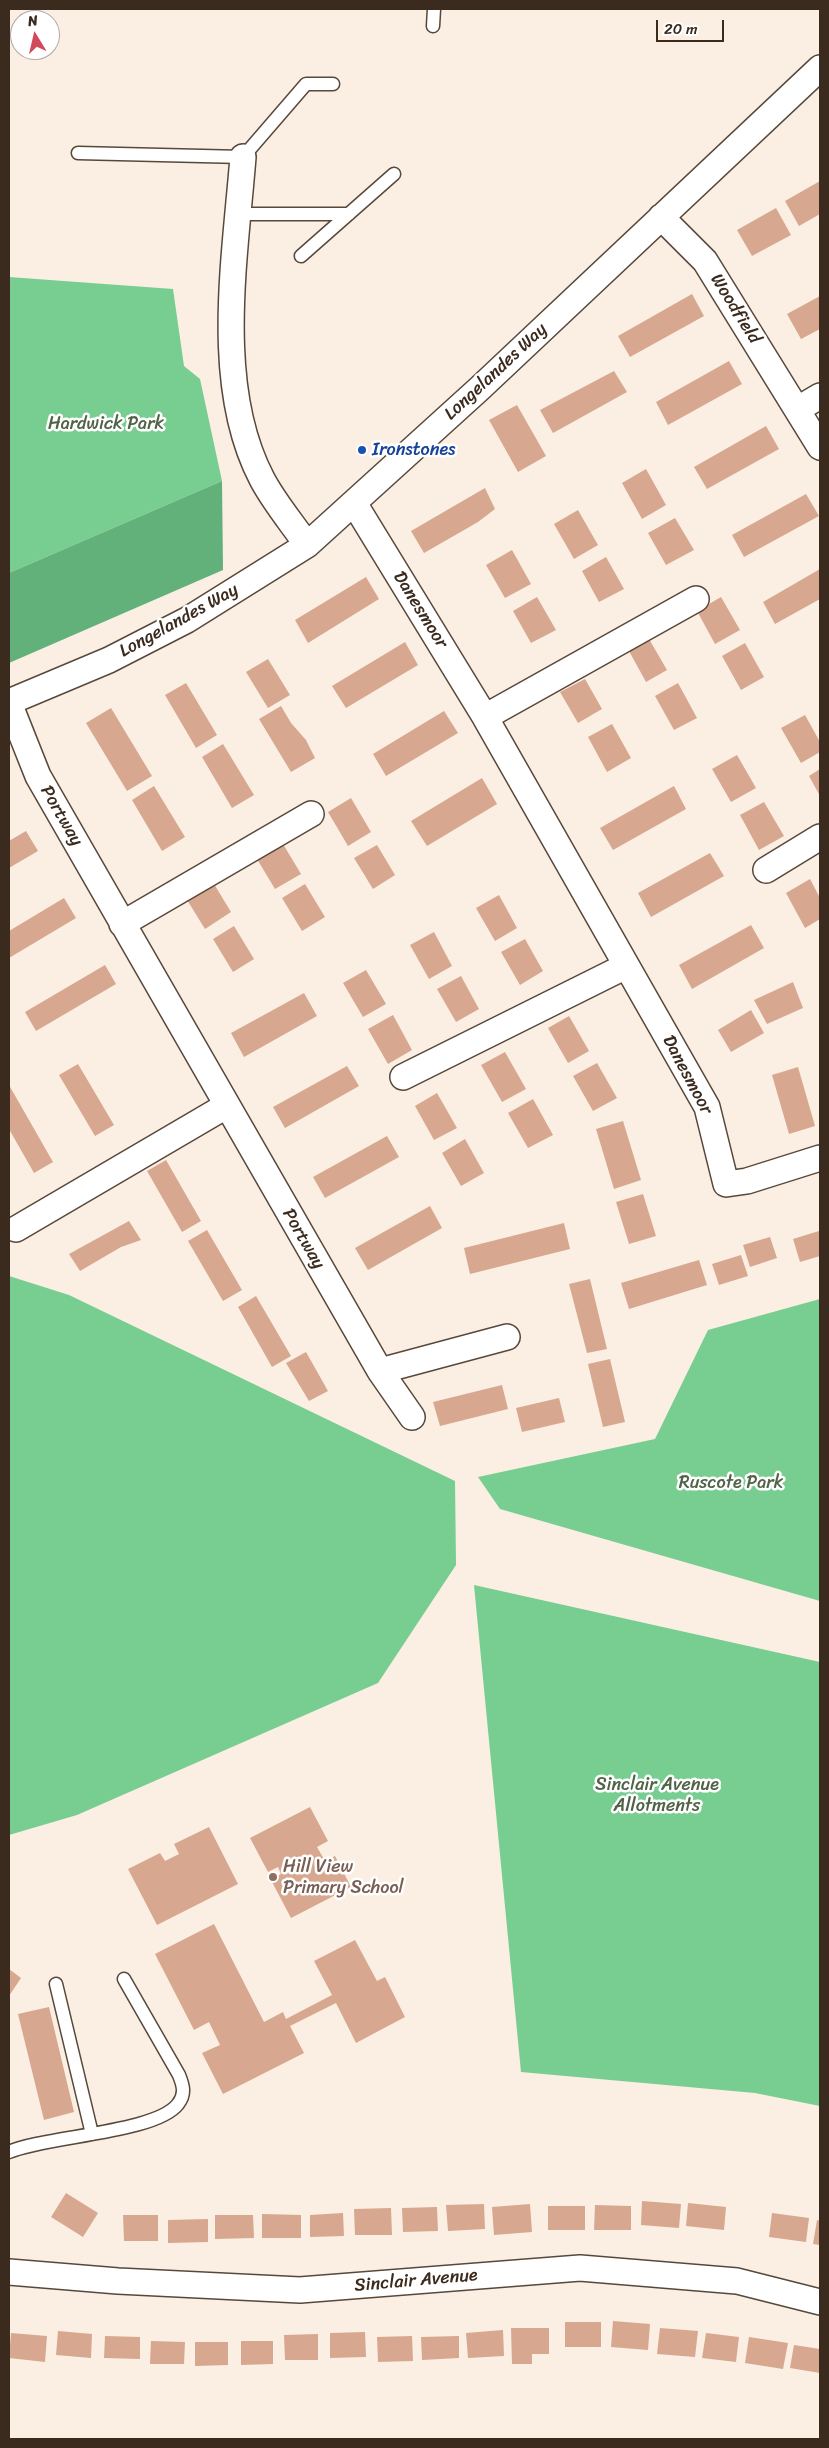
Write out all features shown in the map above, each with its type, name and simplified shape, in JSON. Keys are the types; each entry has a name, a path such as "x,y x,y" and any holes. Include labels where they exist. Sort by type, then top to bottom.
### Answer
{"street":[{"name":"Longelandes Way","path":"9,702 109,660 187,620 307,545 820,68"},
{"path":"243,158 234,275 231,372 239,413 262,479 307,545"},
{"name":"Woodfield","path":"661,217 705,261 820,447"},
{"path":"798,409 820,396"},
{"name":"Danesmoor","path":"354,503 485,717 707,1107 726,1184 747,1181 820,1158"},
{"path":"485,717 696,599"},
{"name":"Portway","path":"9,702 38,776 380,1371 412,1417"},
{"path":"122,924 312,814"},
{"path":"766,870 820,837"},
{"path":"404,1077 626,966"},
{"path":"16,1229 226,1106"},
{"path":"380,1371 507,1337"},
{"name":"Sinclair Avenue","path":"9,2272 118,2281 300,2290 580,2268 737,2281 820,2302"}],"lane":[{"path":"433,26 434,9"},
{"path":"78,153 243,158 306,84 333,84"},
{"path":"301,256 394,174"},
{"path":"239,214 349,214"},
{"path":"9,2152 92,2134 157,2117 170,2111 182,2098 184,2086 179,2075 124,1979"},
{"path":"56,1984 92,2134"}],"green space":[{"name":"Hardwick Park","path":"9,277 173,289 184,366 200,379 222,481 9,573"},
{"path":"222,481 223,570 9,663 9,573"},
{"path":"9,1276 69,1295 455,1481 456,1565 378,1683 77,1815 9,1835"},
{"name":"Ruscote Park","path":"820,1299 820,1601 500,1509 478,1477 655,1439 708,1330"},
{"name":"Sinclair Avenue Allotments","path":"474,1585 820,1662 820,2106 755,2093 521,2072"}],"building":[{"path":"820,181 820,214 799,226 785,201"},
{"path":"776,208 791,235 752,256 737,230"},
{"path":"692,294 704,316 630,357 618,336"},
{"path":"820,296 820,329 801,339 787,314"},
{"path":"729,361 742,384 668,425 656,402"},
{"path":"614,371 627,392 553,433 540,410"},
{"path":"517,405 546,456 518,472 489,420"},
{"path":"766,426 779,449 707,489 694,467"},
{"path":"646,469 666,505 642,519 622,483"},
{"path":"485,488 495,509 478,522 424,553 411,531"},
{"path":"806,494 819,516 744,557 732,535"},
{"path":"578,510 598,545 574,559 554,524"},
{"path":"675,518 694,550 666,565 648,533"},
{"path":"512,550 531,584 505,598 486,565"},
{"path":"606,557 624,589 599,602 582,571"},
{"path":"820,569 820,599 775,624 763,602"},
{"path":"366,577 379,599 308,643 295,620"},
{"path":"537,597 556,630 531,643 513,611"},
{"path":"721,597 740,630 715,644 697,611"},
{"path":"649,639 667,670 646,682 629,651"},
{"path":"405,642 418,665 346,708 332,686"},
{"path":"745,643 764,677 741,690 722,656"},
{"path":"268,659 290,695 268,708 246,672"},
{"path":"585,679 602,709 578,723 560,692"},
{"path":"186,683 217,735 196,748 165,695"},
{"path":"678,683 697,718 674,730 655,696"},
{"path":"281,706 291,723 306,740 315,758 291,772 259,719"},
{"path":"111,708 152,776 127,791 86,723"},
{"path":"444,711 458,733 386,776 373,754"},
{"path":"805,715 820,742 820,752 801,763 781,728"},
{"path":"612,724 631,758 607,772 588,737"},
{"path":"223,744 254,795 232,808 202,757"},
{"path":"737,755 756,788 731,802 712,769"},
{"path":"820,769 820,796 809,776"},
{"path":"482,778 497,804 427,846 411,821"},
{"path":"154,786 185,837 162,851 132,800"},
{"path":"674,786 686,809 613,850 600,828"},
{"path":"351,798 371,832 348,846 328,812"},
{"path":"764,802 784,836 759,850 740,815"},
{"path":"26,831 38,851 9,868 9,841"},
{"path":"280,839 301,874 275,889 254,854"},
{"path":"377,845 395,875 373,889 354,858"},
{"path":"710,853 724,876 651,917 638,893"},
{"path":"211,879 231,912 205,929 184,895"},
{"path":"810,879 820,898 820,919 805,928 786,893"},
{"path":"305,884 325,917 302,931 282,898"},
{"path":"499,895 517,928 495,941 476,908"},
{"path":"64,898 76,918 9,958 9,931"},
{"path":"751,925 764,948 692,989 679,965"},
{"path":"234,926 254,959 233,972 213,939"},
{"path":"434,932 452,966 429,979 410,945"},
{"path":"525,939 543,971 520,985 501,952"},
{"path":"105,965 116,984 36,1031 25,1012"},
{"path":"366,970 386,1004 363,1017 343,983"},
{"path":"461,976 479,1009 456,1022 437,989"},
{"path":"793,982 803,1008 767,1024 754,1000"},
{"path":"304,993 317,1016 244,1057 231,1033"},
{"path":"751,1010 764,1033 731,1052 718,1030"},
{"path":"393,1015 412,1050 388,1064 368,1029"},
{"path":"569,1016 589,1051 568,1063 548,1028"},
{"path":"505,1052 526,1089 502,1102 481,1065"},
{"path":"597,1063 617,1098 593,1111 573,1076"},
{"path":"78,1064 114,1125 95,1136 59,1075"},
{"path":"347,1066 359,1086 285,1128 273,1107"},
{"path":"798,1067 815,1126 789,1134 772,1075"},
{"path":"9,1085 53,1162 34,1173 9,1129"},
{"path":"437,1093 457,1128 434,1140 415,1106"},
{"path":"533,1099 553,1135 528,1148 508,1113"},
{"path":"623,1121 641,1180 614,1189 596,1129"},
{"path":"387,1136 399,1157 325,1198 313,1177"},
{"path":"465,1139 484,1173 461,1186 442,1153"},
{"path":"166,1160 201,1221 182,1232 147,1171"},
{"path":"643,1194 656,1236 629,1244 616,1202"},
{"path":"430,1206 442,1228 368,1270 355,1248"},
{"path":"129,1221 141,1240 121,1247 80,1271 69,1254"},
{"path":"564,1223 570,1249 470,1274 464,1248"},
{"path":"207,1230 242,1290 223,1301 188,1241"},
{"path":"819,1231 820,1256 800,1262 793,1239"},
{"path":"770,1237 777,1258 750,1267 743,1245"},
{"path":"741,1255 748,1276 719,1285 712,1264"},
{"path":"699,1260 707,1285 629,1309 621,1283"},
{"path":"590,1279 607,1349 587,1353 569,1284"},
{"path":"256,1296 291,1356 272,1367 238,1307"},
{"path":"306,1352 328,1391 309,1401 286,1363"},
{"path":"610,1359 625,1422 603,1427 588,1364"},
{"path":"502,1385 508,1409 440,1426 433,1402"},
{"path":"559,1398 565,1422 522,1432 516,1408"},
{"path":"310,1807 328,1841 317,1847 325,1861 335,1856 351,1887 291,1918 271,1880 281,1874 278,1867 268,1872 250,1838"},
{"path":"209,1827 238,1884 157,1925 128,1869 160,1853 165,1861 179,1854 174,1844"},
{"path":"214,1924 264,2022 283,2012 286,2019 332,1995 314,1961 355,1940 377,1981 385,1977 405,2017 356,2043 336,2003 290,2026 304,2053 223,2094 202,2053 220,2045 209,2022 194,2030 155,1954"},
{"path":"9,1969 21,1978 9,1996"},
{"path":"49,2007 74,2112 44,2120 18,2014"},
{"path":"66,2193 98,2213 83,2237 51,2217"},
{"path":"642,2201 681,2204 679,2228 641,2225"},
{"path":"688,2203 726,2207 724,2230 686,2226"},
{"path":"484,2204 485,2229 448,2231 446,2205"},
{"path":"530,2204 532,2232 494,2235 492,2207"},
{"path":"595,2205 631,2206 631,2230 594,2230"},
{"path":"548,2206 585,2206 585,2230 548,2230"},
{"path":"437,2207 438,2231 403,2232 402,2208"},
{"path":"391,2208 392,2235 355,2235 354,2209"},
{"path":"343,2213 344,2236 310,2237 310,2215"},
{"path":"772,2213 809,2218 806,2242 769,2237"},
{"path":"262,2214 301,2215 301,2238 262,2238"},
{"path":"123,2215 158,2215 158,2241 124,2241"},
{"path":"215,2215 253,2215 254,2238 215,2239"},
{"path":"208,2219 208,2242 168,2243 168,2220"},
{"path":"817,2220 820,2221 820,2245 813,2244"},
{"path":"613,2321 650,2324 648,2350 611,2347"},
{"path":"565,2322 601,2322 601,2347 565,2347"},
{"path":"511,2328 549,2328 549,2354 532,2354 532,2364 512,2364"},
{"path":"660,2328 698,2331 695,2357 657,2354"},
{"path":"503,2330 504,2356 468,2358 466,2333"},
{"path":"58,2331 92,2334 91,2358 56,2355"},
{"path":"365,2332 366,2357 330,2358 330,2333"},
{"path":"11,2333 47,2336 45,2362 9,2358"},
{"path":"706,2333 739,2337 736,2362 702,2358"},
{"path":"318,2334 318,2360 285,2360 284,2335"},
{"path":"105,2336 140,2337 140,2359 104,2358"},
{"path":"412,2336 413,2361 378,2362 377,2337"},
{"path":"459,2336 459,2358 422,2360 421,2337"},
{"path":"749,2337 788,2343 783,2369 745,2363"},
{"path":"151,2341 185,2342 184,2364 150,2364"},
{"path":"241,2341 273,2341 273,2364 241,2365"},
{"path":"195,2342 228,2342 228,2365 195,2366"},
{"path":"794,2345 820,2349 820,2373 790,2368"}],"place":[{"name":"Ironstones","path":"362,450"},
{"name":"Hill View Primary School","path":"273,1877"}]}
